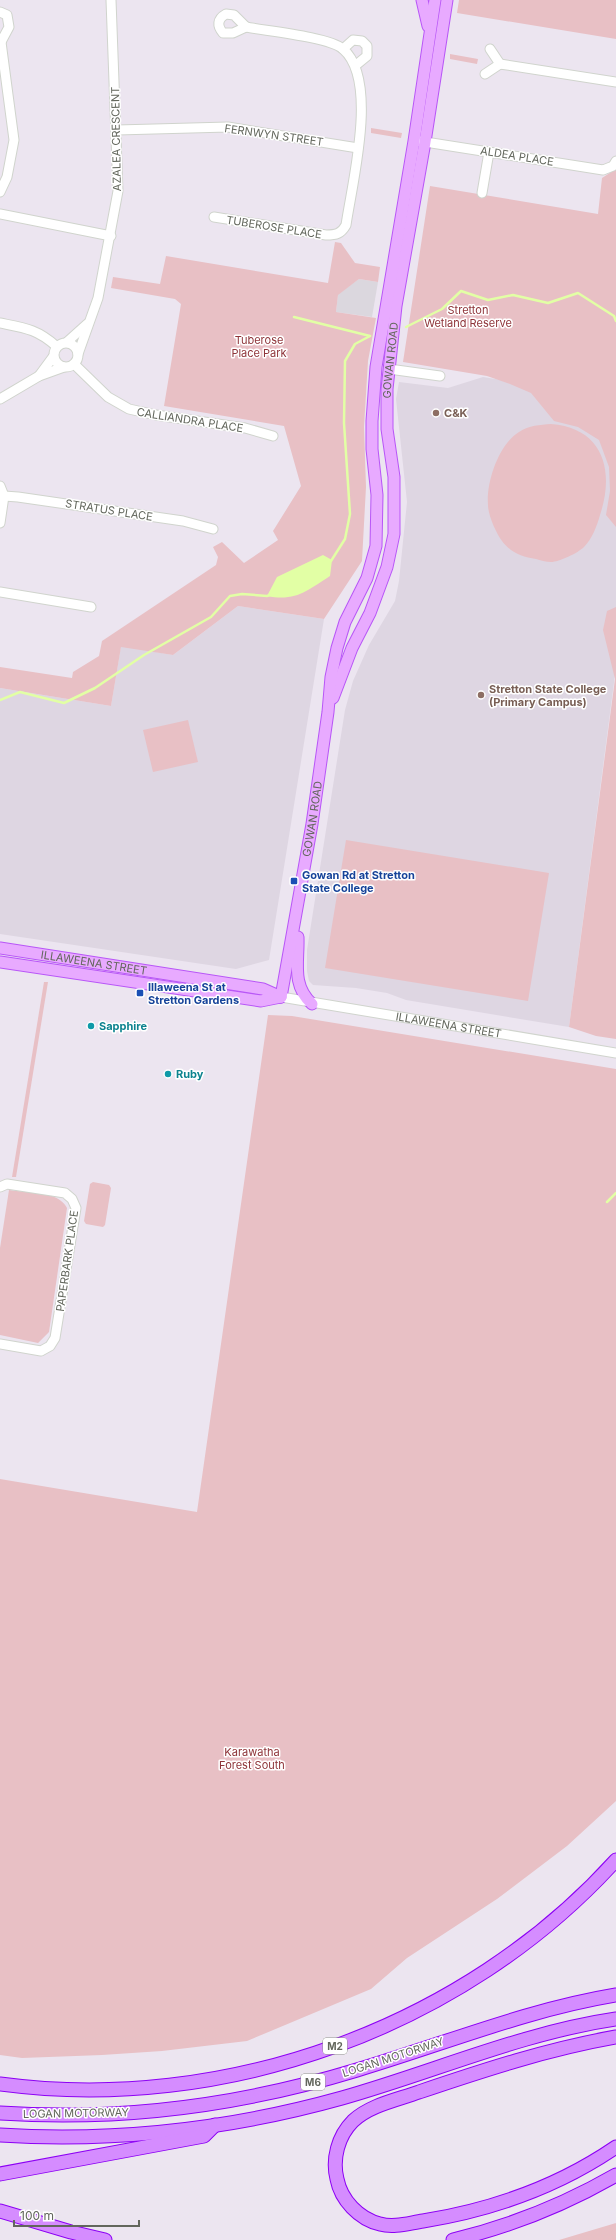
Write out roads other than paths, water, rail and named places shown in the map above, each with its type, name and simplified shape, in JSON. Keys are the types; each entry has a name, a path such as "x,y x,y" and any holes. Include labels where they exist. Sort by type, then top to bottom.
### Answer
{"highway":[{"name":"M2","path":"0,2084 64,2090 160,2086 246,2072 335,2046 388,2024 461,1986 514,1950 552,1921 616,1860"},
{"name":"LOGAN MOTORWAY","path":"0,2113 39,2115 106,2114 174,2108 235,2100 297,2086 357,2070 524,2015 616,1995"},
{"name":"LOGAN MOTORWAY","path":"0,2135 106,2136 162,2132 259,2117 341,2098 514,2042 572,2027 616,2019"},
{"path":"616,2037 545,2051 498,2065 363,2113 349,2126 338,2144 335,2157 335,2170 343,2194 357,2213 380,2224 392,2226 452,2216 499,2203 561,2178 616,2147"},
{"path":"0,2174 204,2136 215,2125"},
{"path":"452,2240 498,2228 547,2211 616,2175"},
{"path":"0,2211 64,2230 105,2240"}],"main road":[{"path":"422,0 429,32"},
{"name":"GOWAN ROAD","path":"328,712 352,648 370,613 387,567 394,534 394,477 386,402 396,306 420,142 429,32 435,0"},
{"name":"GOWAN ROAD","path":"281,997 312,824 328,712 331,677 337,648 345,622 368,578 376,546 377,495 372,449 372,421 376,367 447,0"},
{"path":"297,911 298,941 296,970 302,992 312,1004"},
{"name":"ILLAWEENA STREET","path":"0,948 263,989 281,997"},
{"path":"56,971 58,957"},
{"name":"ILLAWEENA STREET","path":"0,962 261,1001 281,997"}],"street":[{"name":"AZALEA CRESCENT","path":"78,354 98,298 111,236 118,191 117,130 111,0"},
{"path":"0,12 7,15 10,27 1,41 3,95 14,140 7,177 0,192"},
{"path":"246,26 329,43 343,49 356,65 362,100 362,129 358,148"},
{"path":"343,49 354,40 362,41 367,46 367,56 356,65"},
{"path":"490,49 500,64"},
{"path":"485,74 500,64 616,82"},
{"name":"FERNWYN STREET","path":"117,130 228,127 358,148"},
{"name":"ALDEA PLACE","path":"420,142 603,170 612,166 616,161"},
{"name":"TUBEROSE PLACE","path":"214,217 336,235 342,232 346,226 358,148"},
{"path":"482,193 489,152"},
{"path":"0,214 111,236"},
{"path":"0,323 31,328 45,336 56,346"},
{"name":"AZALEA CRESCENT","path":"67,342 88,323"},
{"path":"0,399 39,376 74,364 78,354 76,348 67,342 56,346"},
{"path":"39,376 54,357 56,346"},
{"path":"54,357 57,363 64,367"},
{"name":"CALLIANDRA PLACE","path":"74,364 108,397 129,409 156,416 245,428 273,436"},
{"path":"389,369 440,376"},
{"path":"0,486 4,496 0,523"},
{"name":"STRATUS PLACE","path":"4,496 18,496 183,522 213,529"},
{"path":"0,592 91,607"},
{"name":"ILLAWEENA STREET","path":"281,997 312,1004 616,1053"},
{"name":"PAPERBARK PLACE","path":"0,1187 7,1184 65,1193 72,1199 76,1208 55,1338 50,1346 41,1351 0,1344"}],"waterway":[{"path":"406,327 442,309 461,291 488,300 513,295 548,303 578,293 614,316 616,321"},
{"path":"294,317 370,336"},
{"path":"331,561 345,539 350,514 344,423 345,361 355,344 370,336"},
{"path":"0,700 20,692 64,703 95,688 144,655 211,617 230,596 242,594 270,595"},
{"path":"607,1202 616,1193"}],"place":[{"name":"C&K","path":"436,413"},
{"name":"Stretton State College (Primary Campus)","path":"481,695"},
{"name":"Gowan Rd at Stretton State College","path":"294,881"},
{"name":"Illaweena St at Stretton Gardens","path":"140,993"},
{"name":"Sapphire","path":"91,1026"},
{"name":"Ruby","path":"168,1074"}],"park label":[{"name":"Stretton Wetland Reserve","path":"468,316"},
{"name":"Tuberose Place Park","path":"259,346"},
{"name":"Karawatha Forest South","path":"252,1758"}]}
